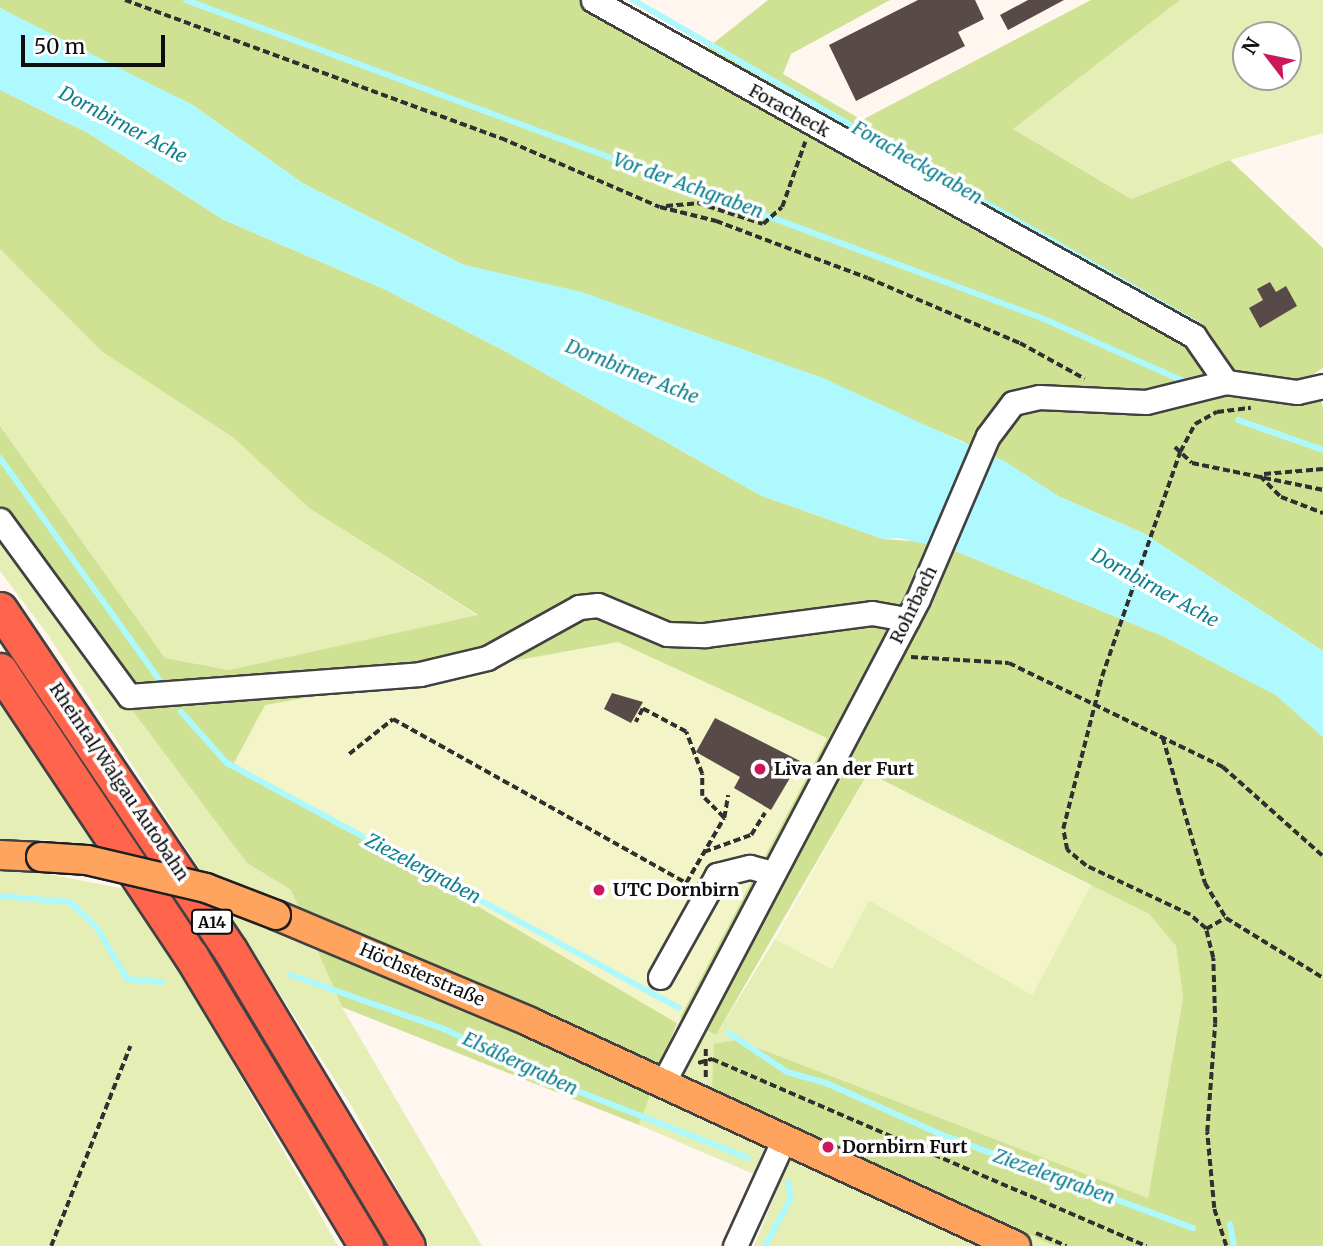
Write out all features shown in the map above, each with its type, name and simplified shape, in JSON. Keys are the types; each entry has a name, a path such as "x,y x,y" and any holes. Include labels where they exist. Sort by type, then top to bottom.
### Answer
{"highway":[{"name":"Rheintal/Walgau Autobahn","path":"0,609 230,950 408,1246"},
{"name":"Rheintal/Walgau Autobahn","path":"0,670 198,968 366,1246"}],"main road":[{"name":"Höchsterstraße","path":"0,855 87,860 206,888 530,1022 824,1159 1022,1238"}],"street":[{"name":"Foracheck","path":"593,0 1194,336 1226,382"},
{"name":"Rohrbach","path":"662,1085 773,873 902,653 907,619 998,418 1013,402 1039,397 1108,403 1173,398 1226,382 1297,392 1323,386"},
{"path":"0,520 129,696 420,674 487,658 579,607 598,605 667,634 705,635 873,613 907,619"},
{"path":"660,977 717,875 750,867 773,873"},
{"path":"735,1246 784,1139"}],"path":[{"path":"125,0 501,138 660,207 716,221 962,317 1078,371 1108,403"},
{"path":"660,207 698,203 763,224 782,207 811,123"},
{"path":"1226,1246 1214,1208 1208,1132 1215,1024 1213,958 1206,929 1190,915 1086,866 1067,850 1063,829 1102,676 1180,452 1195,424 1217,412 1256,407"},
{"path":"1175,447 1192,463 1323,490"},
{"path":"1259,475 1323,469"},
{"path":"1259,475 1282,496 1323,513"},
{"path":"906,669 902,653 1009,663 1223,767 1323,856"},
{"path":"636,722 643,709 686,732 702,774 702,796 724,818"},
{"path":"349,754 393,719 685,883 724,818 728,795"},
{"path":"1163,738 1205,883 1226,918 1323,978"},
{"path":"704,852 751,835 765,813"},
{"path":"1206,929 1226,918"},
{"path":"708,1041 703,1061 707,1081 713,1086"},
{"path":"51,1246 130,1046"},
{"path":"712,1059 1146,1246"},
{"path":"1022,1238 1066,1246"}],"green space":[{"path":"0,0 618,0 706,49 768,0 890,0 791,54 783,74 862,120 1091,0 1180,0 1013,129 1131,199 1230,160 1323,248 1323,368 1312,375 1323,407 1323,651 1143,533 1060,497 962,441 747,351 582,293 464,265 304,184 191,104 68,46 0,8"},
{"path":"1180,0 1323,0 1323,133 1230,160 1131,199 1013,129"},
{"path":"0,90 88,133 224,220 384,289 505,351 760,495 883,539 926,542 958,552 1165,637 1276,695 1323,737 1323,1246 1055,1246 712,1090 714,1044 737,1040 1148,1198 1183,998 1176,946 1149,914 868,773 716,1035 680,1017 827,738 234,763 677,1023 639,1125 342,1007 291,890 247,863 103,671 0,518 0,426 165,658 229,670 478,615 309,508 234,438 101,351 0,249"},
{"path":"0,249 101,351 234,438 309,508 478,616 229,670 165,658 0,426"},
{"path":"0,518 247,863 291,890 342,1007 482,1246 429,1246 352,1107 244,937 48,635 0,571"},
{"name":"UTC Dornbirn","path":"618,642 827,738 677,1023 234,763 265,705"},
{"path":"0,705 100,848 46,840 0,842"},
{"path":"868,773 1091,885 1032,995 869,900 832,969 775,939"},
{"path":"0,865 126,889 177,966 338,1246 0,1246"},
{"path":"1091,885 1149,914 1176,946 1183,998 1148,1198 737,1040 1074,1246 754,1246 779,1185 639,1125 680,1017 716,1035 775,939 832,969 869,900 1032,995"}],"water":[{"name":"Dornbirner Ache","path":"0,8 191,104 304,184 464,265 582,292 823,378 1006,462 1060,497 1143,533 1323,651 1323,737 1276,695 1165,637 958,552 899,538 883,539 760,495 505,351 384,289 224,220 88,133 0,90"}],"building":[{"path":"918,0 975,0 984,19 958,32 965,46 856,101 829,45"},
{"path":"1028,0 1064,0 1008,30 1000,15"},
{"path":"1270,282 1276,292 1286,286 1297,306 1260,328 1249,308 1263,300 1257,289"},
{"path":"612,693 643,702 631,723 604,709"},
{"name":"Liva an der Furt","path":"715,718 800,761 771,810 734,788 740,777 696,752"}],"waterway":[{"name":"Vor der Achgraben","path":"186,0 1042,318 1185,382"},
{"name":"Foracheckgraben","path":"633,0 1202,327"},
{"name":"Vor der Achgraben","path":"1238,420 1323,450"},
{"name":"Ziezelergraben","path":"0,458 163,685"},
{"name":"Ziezelergraben","path":"181,712 227,763 679,1008"},
{"name":"Elsäßergraben","path":"0,896 70,902 97,928 127,979 162,982"},
{"name":"Elsäßergraben","path":"291,975 444,1029 570,1088 748,1158"},
{"name":"Ziezelergraben","path":"729,1033 787,1072 826,1083 940,1134 1193,1228"},
{"name":"Elsäßergraben","path":"765,1246 791,1198 788,1182"},
{"name":"Ziezelergraben","path":"1230,1224 1234,1246"}],"place":[{"name":"Liva an der Furt","path":"760,769"},
{"name":"UTC Dornbirn","path":"599,890"},
{"name":"Dornbirn Furt","path":"828,1147"}]}
